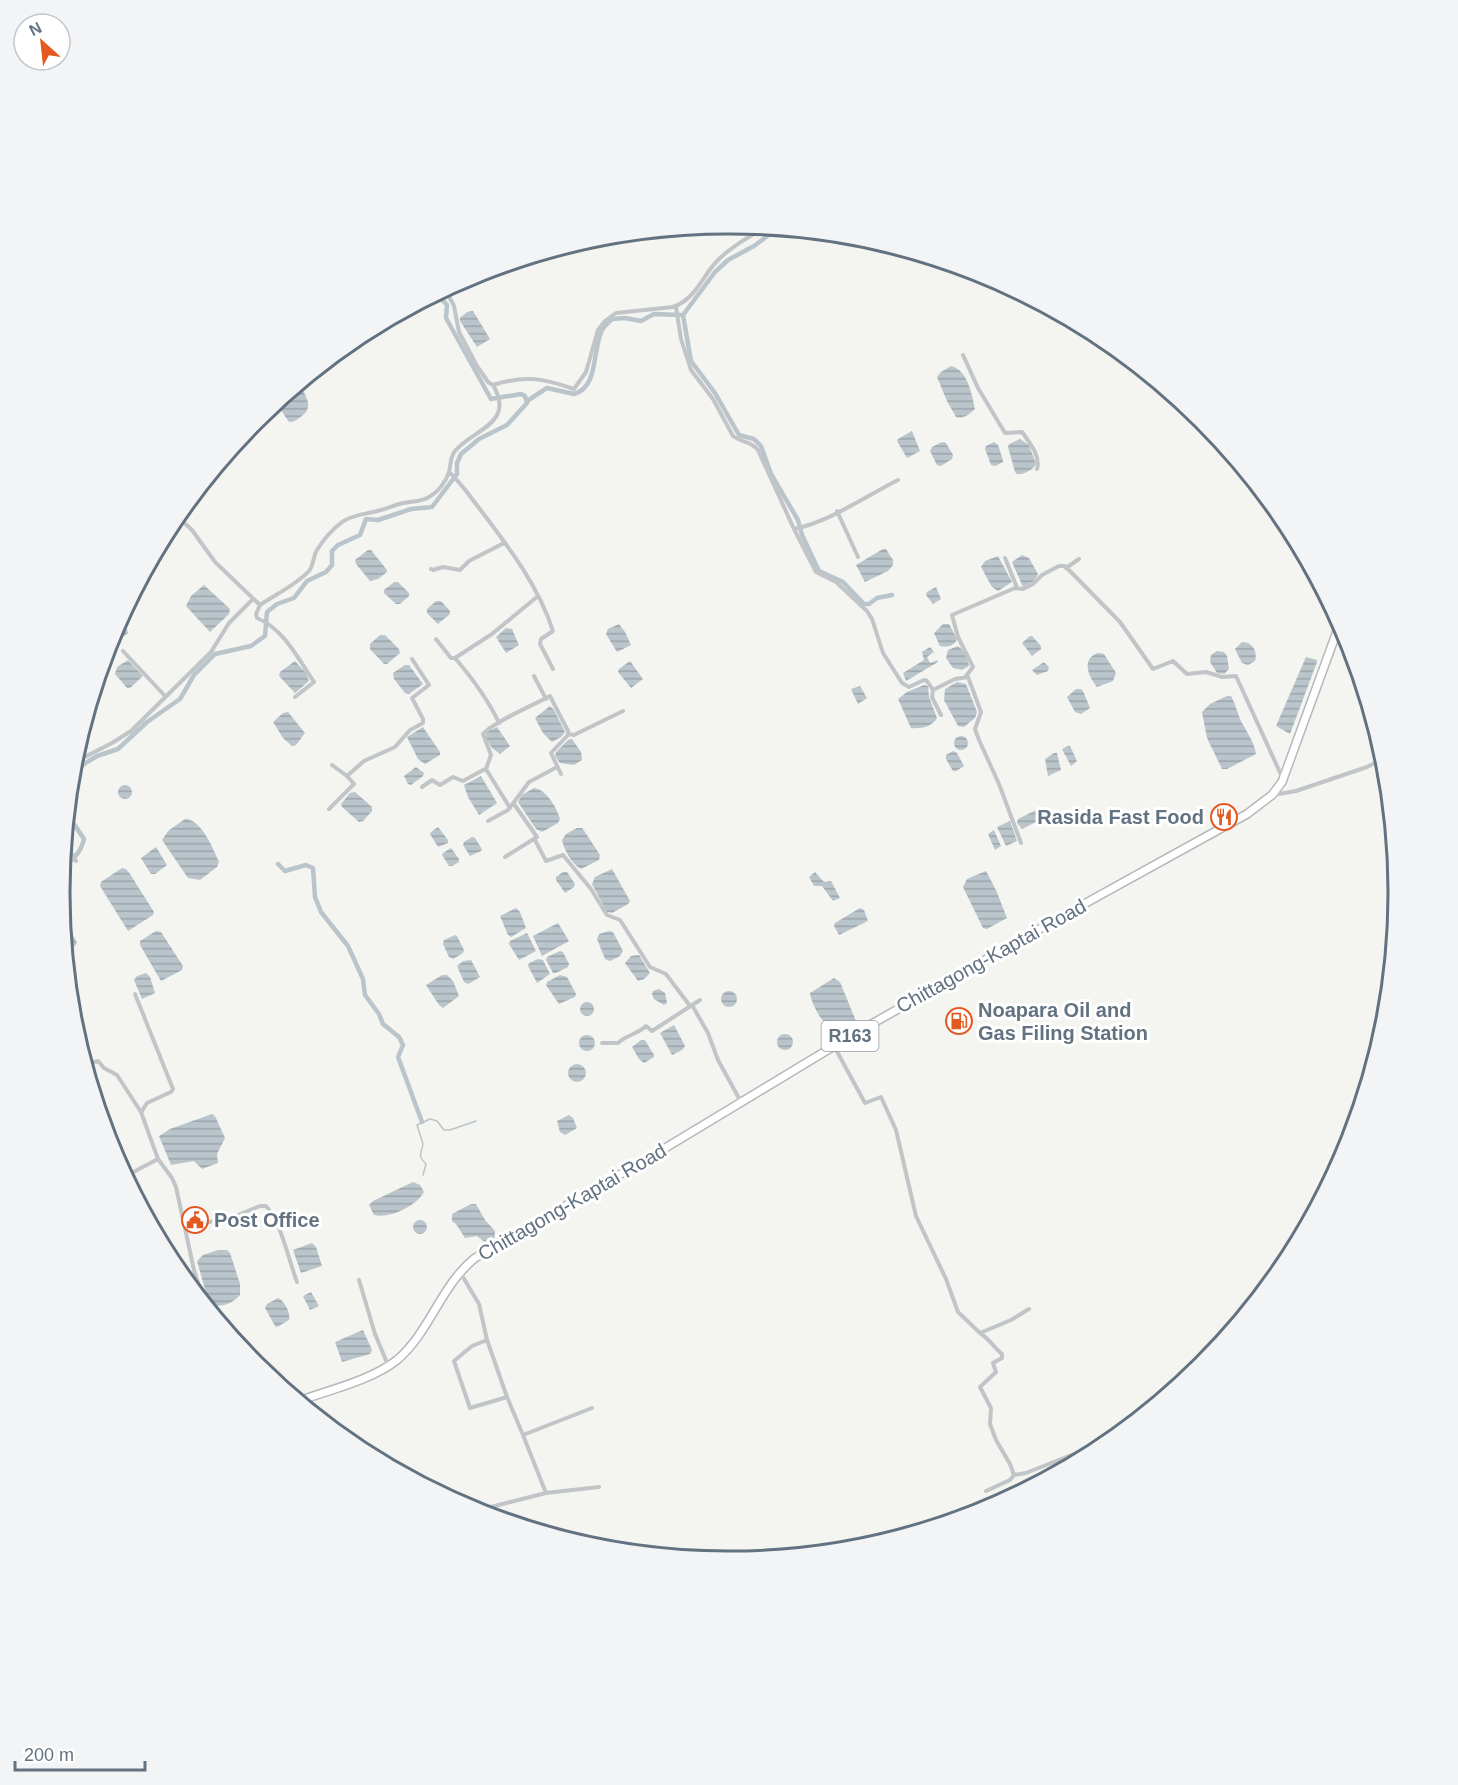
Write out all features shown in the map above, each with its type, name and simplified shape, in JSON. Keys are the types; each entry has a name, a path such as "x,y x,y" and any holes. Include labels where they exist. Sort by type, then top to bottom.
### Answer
{"main road":[{"name":"Chittagong-Kaptai Road","path":"307,1398 388,1366 417,1337 460,1272 475,1258 834,1046 1065,914 1247,814 1272,795 1283,779 1335,636"}],"street":[{"path":"493,385 514,378 532,377 574,389 586,372 598,330 605,321 616,313 676,307 682,304 691,297 711,267 754,235"},
{"path":"295,697 314,682 280,635 269,623 257,618 256,614 260,605 311,568 317,550 343,521 429,497 446,481 456,450 479,434 500,410 499,397 493,385 488,382 477,366 459,332 454,306 449,297"},
{"path":"676,307 681,339 691,370 712,399 733,436 738,440 753,444 758,450 816,572 836,582 867,611 872,619 883,653 902,683 909,687 925,681 933,690 932,697 941,715"},
{"path":"963,355 978,388 1005,433 1022,432 1031,445 1037,458 1037,469"},
{"path":"449,472 461,484 504,543 538,596 553,631 541,639 540,644 553,669"},
{"path":"794,529 804,527 898,480"},
{"path":"837,511 858,557"},
{"path":"184,523 215,562 260,605"},
{"path":"431,569 443,567 460,570 469,561 504,543"},
{"path":"1005,558 1016,585 1015,588"},
{"path":"1066,568 1079,559"},
{"path":"933,690 966,676 973,667 958,637 952,615 1015,588 1023,589 1059,566 1066,568 1120,622 1153,669 1173,661 1187,674 1206,672 1222,677 1236,676 1283,779"},
{"path":"455,658 492,634 538,596"},
{"path":"85,757 112,743 130,730 211,651 229,623 253,599"},
{"path":"436,639 446,654 455,658 490,704 499,723"},
{"path":"123,651 165,696"},
{"path":"346,776 364,761 395,747 410,730 423,723 412,698 429,685 412,659"},
{"path":"534,676 546,699"},
{"path":"966,676 971,683 981,712 975,729 1021,843"},
{"path":"422,787 432,780 440,785 453,777 464,781 486,769 491,754 483,734 550,696 568,734"},
{"path":"568,734 574,735 623,711"},
{"path":"561,774 551,753 568,734"},
{"path":"1272,795 1296,791 1375,763"},
{"path":"329,809 354,784 332,765"},
{"path":"488,821 512,806 529,782 557,767"},
{"path":"486,769 537,837 535,840 546,861 563,855 591,889 606,915 620,920 650,967 666,974 691,1006 708,1033 718,1060 741,1102"},
{"path":"505,857 535,840"},
{"path":"72,854 76,861"},
{"path":"135,994 173,1089 147,1102 141,1112"},
{"path":"602,1043 618,1043 646,1026 652,1031 700,1000"},
{"path":"834,1046 865,1102 880,1097 896,1130 916,1216 946,1279 958,1312 1002,1354 1002,1358 993,1363 996,1372 980,1387 991,1408 990,1424 996,1440 1014,1475"},
{"path":"93,1062 98,1060 104,1068 112,1071 141,1112 158,1159 176,1187 197,1279"},
{"path":"133,1172 158,1159"},
{"path":"185,1228 266,1206 277,1226 297,1282"},
{"path":"460,1272 479,1304 487,1340 507,1397 546,1493"},
{"path":"359,1280 375,1334 388,1366"},
{"path":"980,1333 1011,1320 1029,1309"},
{"path":"487,1340 472,1346 454,1361 470,1408 507,1397"},
{"path":"523,1436 592,1408"},
{"path":"986,1491 1010,1480 1014,1475 1068,1457"},
{"path":"492,1507 546,1493 599,1487"}],"shaded area":[{"path":"473,311 490,339 477,347 460,321 460,318 467,312"},
{"path":"951,366 962,372 971,390 975,409 962,417 956,417 937,377"},
{"path":"303,390 308,408 300,418 289,422 281,410"},
{"path":"912,431 920,451 907,458 897,441"},
{"path":"1020,439 1029,445 1036,464 1028,472 1017,474 1008,447 1009,444"},
{"path":"942,442 946,443 953,455 952,459 941,466 937,465 930,451 932,447"},
{"path":"994,442 998,445 1003,460 995,466 991,465 985,449"},
{"path":"886,549 893,560 893,565 888,571 865,582 856,565"},
{"path":"371,550 387,570 378,579 370,581 355,560"},
{"path":"1022,555 1029,558 1038,574 1034,581 1023,587 1012,562"},
{"path":"998,556 1012,582 998,591 992,587 981,567 985,561"},
{"path":"394,582 398,582 409,593 409,596 400,604 396,604 384,593 384,590"},
{"path":"204,585 230,609 229,614 210,632 186,606 191,596"},
{"path":"936,587 941,599 933,604 926,595"},
{"path":"436,601 441,601 450,611 450,614 438,624 427,613 427,609"},
{"path":"619,624 631,645 617,652 606,634 608,629"},
{"path":"943,624 949,624 957,639 950,646 945,647 940,646 934,633"},
{"path":"506,628 512,629 519,645 506,653 496,637"},
{"path":"380,635 385,635 400,653 387,664 384,664 370,649 370,644"},
{"path":"1030,636 1041,646 1041,649 1032,656 1022,643"},
{"path":"1242,642 1251,645 1255,651 1255,661 1248,665 1242,663 1235,649"},
{"path":"958,646 965,654 969,666 962,670 953,668 946,658 948,650"},
{"path":"930,647 934,652 927,657 930,663 937,660 938,662 906,681 903,673 924,660 922,652"},
{"path":"1217,651 1224,652 1227,656 1229,669 1224,674 1217,673 1210,662 1211,655"},
{"path":"1098,653 1104,654 1116,673 1113,681 1097,687 1089,673 1088,663 1089,659"},
{"path":"1306,657 1317,660 1317,662 1290,734 1276,726"},
{"path":"128,660 143,676 130,688 127,688 115,674 117,667"},
{"path":"295,661 306,673 309,681 295,693 279,676 280,672"},
{"path":"630,661 643,679 631,688 618,672"},
{"path":"1044,662 1049,667 1048,671 1037,675 1032,670"},
{"path":"409,665 423,684 409,694 405,693 394,679 393,673"},
{"path":"957,682 966,684 977,712 975,718 964,727 958,726 944,700 945,689"},
{"path":"924,685 928,686 929,697 937,718 926,727 911,728 898,699 907,692"},
{"path":"860,686 867,698 858,704 851,689"},
{"path":"1076,689 1083,691 1090,708 1081,714 1075,712 1067,697"},
{"path":"1231,696 1256,754 1227,769 1222,769 1207,738 1202,712 1210,704"},
{"path":"550,706 565,732 552,742 543,733 535,718"},
{"path":"288,712 305,733 296,745 292,746 283,738 273,722 283,713"},
{"path":"423,727 440,752 440,755 425,764 418,759 407,737"},
{"path":"497,727 510,746 500,754 492,748 485,737 487,732"},
{"path":"958,736 964,736 968,743 964,750 958,750 954,746 954,740"},
{"path":"572,739 581,752 582,760 574,765 560,763 555,756 556,752"},
{"path":"1068,746 1077,761 1071,766 1062,749"},
{"path":"953,751 957,753 964,766 956,771 953,771 946,759 946,755"},
{"path":"1057,753 1061,770 1048,776 1045,759"},
{"path":"416,767 424,773 423,776 411,785 408,784 404,776"},
{"path":"481,776 497,803 479,815 464,785"},
{"path":"125,785 130,787 132,792 130,797 125,799 120,797 118,792 120,787"},
{"path":"534,788 547,795 560,819 558,823 542,832 536,829 518,802 522,795"},
{"path":"355,792 372,807 372,811 363,821 359,822 341,804 350,793"},
{"path":"1042,807 1046,817 1022,829 1017,823 1018,819"},
{"path":"185,819 191,820 201,829 219,862 217,867 200,880 188,878 162,840 168,831"},
{"path":"1010,821 1017,841 1006,846 997,827"},
{"path":"438,827 448,843 438,847 430,834"},
{"path":"582,828 600,855 599,860 581,869 569,856 562,840 566,834"},
{"path":"994,830 1001,846 995,850 988,834"},
{"path":"472,837 482,849 470,856 463,845"},
{"path":"156,847 167,865 155,874 151,874 141,858"},
{"path":"451,848 459,862 449,866 442,855"},
{"path":"122,868 130,874 154,912 153,915 128,931 100,886 101,882"},
{"path":"612,869 630,901 612,913 607,912 592,884 595,877"},
{"path":"986,871 1007,918 987,929 983,928 963,887 967,879"},
{"path":"567,872 575,884 565,893 556,880 556,877"},
{"path":"815,872 824,882 831,881 840,898 833,901 822,886 814,886 809,877"},
{"path":"516,908 526,928 511,937 500,916"},
{"path":"860,908 864,910 868,921 839,935 834,926 835,923"},
{"path":"558,923 569,941 542,956 533,936"},
{"path":"156,931 161,932 183,966 182,970 161,981 140,945 140,941"},
{"path":"613,932 623,951 620,956 610,961 605,959 597,939 599,934"},
{"path":"72,933 77,943 73,947"},
{"path":"527,933 536,951 519,960 509,944 510,941"},
{"path":"455,935 464,950 453,959 449,957 443,944 444,940"},
{"path":"560,951 563,952 569,964 568,967 553,973 546,960 547,957"},
{"path":"639,955 650,973 638,981 625,963 631,956"},
{"path":"538,959 543,960 550,974 537,983 528,966 529,963"},
{"path":"471,960 480,977 468,984 464,982 457,966 463,961"},
{"path":"146,973 150,977 155,993 142,999 134,980 137,976"},
{"path":"442,975 447,975 453,981 459,996 443,1008 426,985"},
{"path":"560,975 567,977 576,994 575,997 559,1004 546,985 547,982"},
{"path":"834,978 840,982 856,1021 836,1034 820,1016 810,993"},
{"path":"659,989 665,993 667,1003 664,1005 654,999 652,994 653,991"},
{"path":"726,991 732,991 737,999 735,1005 726,1007 721,1002 721,996"},
{"path":"587,1002 592,1004 594,1009 592,1014 587,1016 582,1014 580,1009 582,1004"},
{"path":"674,1025 685,1046 672,1055 660,1033"},
{"path":"785,1034 791,1036 793,1042 791,1048 785,1050 779,1048 777,1042 779,1036"},
{"path":"587,1035 595,1043 587,1051 579,1043"},
{"path":"641,1040 645,1040 654,1055 644,1063 632,1047"},
{"path":"577,1064 585,1069 586,1073 581,1081 577,1082 569,1077 568,1073 573,1065"},
{"path":"212,1114 225,1138 217,1154 218,1163 202,1169 194,1161 171,1165 159,1136 170,1129"},
{"path":"569,1115 573,1118 577,1128 565,1135 560,1132 557,1121"},
{"path":"413,1182 420,1185 424,1192 415,1202 395,1213 374,1215 369,1205 373,1201"},
{"path":"471,1204 476,1204 485,1220 495,1231 494,1241 487,1244 477,1236 465,1238 452,1221 452,1214"},
{"path":"420,1220 425,1222 427,1227 425,1232 420,1234 415,1232 413,1227 415,1222"},
{"path":"312,1243 316,1247 322,1266 301,1273 293,1250"},
{"path":"218,1250 227,1250 230,1253 240,1284 240,1295 234,1301 217,1306 205,1291 197,1261 203,1255"},
{"path":"311,1292 319,1306 310,1310 303,1296"},
{"path":"278,1298 288,1311 289,1320 277,1327 265,1308 267,1304"},
{"path":"363,1330 372,1350 370,1354 342,1362 335,1342"}],"waterway":[{"path":"769,235 728,260 715,272 683,315 691,361 715,393 739,435 754,439 761,446 771,474 798,520 802,535 819,571 843,582 864,604 892,595"},
{"path":"83,765 97,756 118,749 147,722 180,699 194,675 215,654 251,646 265,636 267,612 277,604 294,598 307,581 326,572 332,565 332,551 338,545 360,535 366,519 378,520 411,509 432,507 457,474 457,463 461,454 479,439 507,425 527,403 525,396 521,394 491,399 446,318 447,305 442,300"},
{"path":"527,401 547,388 574,394 582,390 588,384 591,376 602,330 612,319 625,318 641,321 654,314 680,315"},
{"path":"72,859 81,848 84,839 74,824"},
{"path":"278,864 285,871 306,865 313,868 315,897 321,912 348,946 363,979 365,995 379,1014 383,1024 399,1037 403,1045 398,1057 422,1122"},
{"path":"423,1175 426,1164 421,1156 423,1144 417,1125 430,1119 437,1121 444,1130 450,1130 476,1121"}],"place":[{"name":"Rasida Fast Food","path":"1224,817"},
{"name":"Noapara Oil and Gas Filing Station","path":"959,1021"},
{"name":"Post Office","path":"195,1220"}]}
